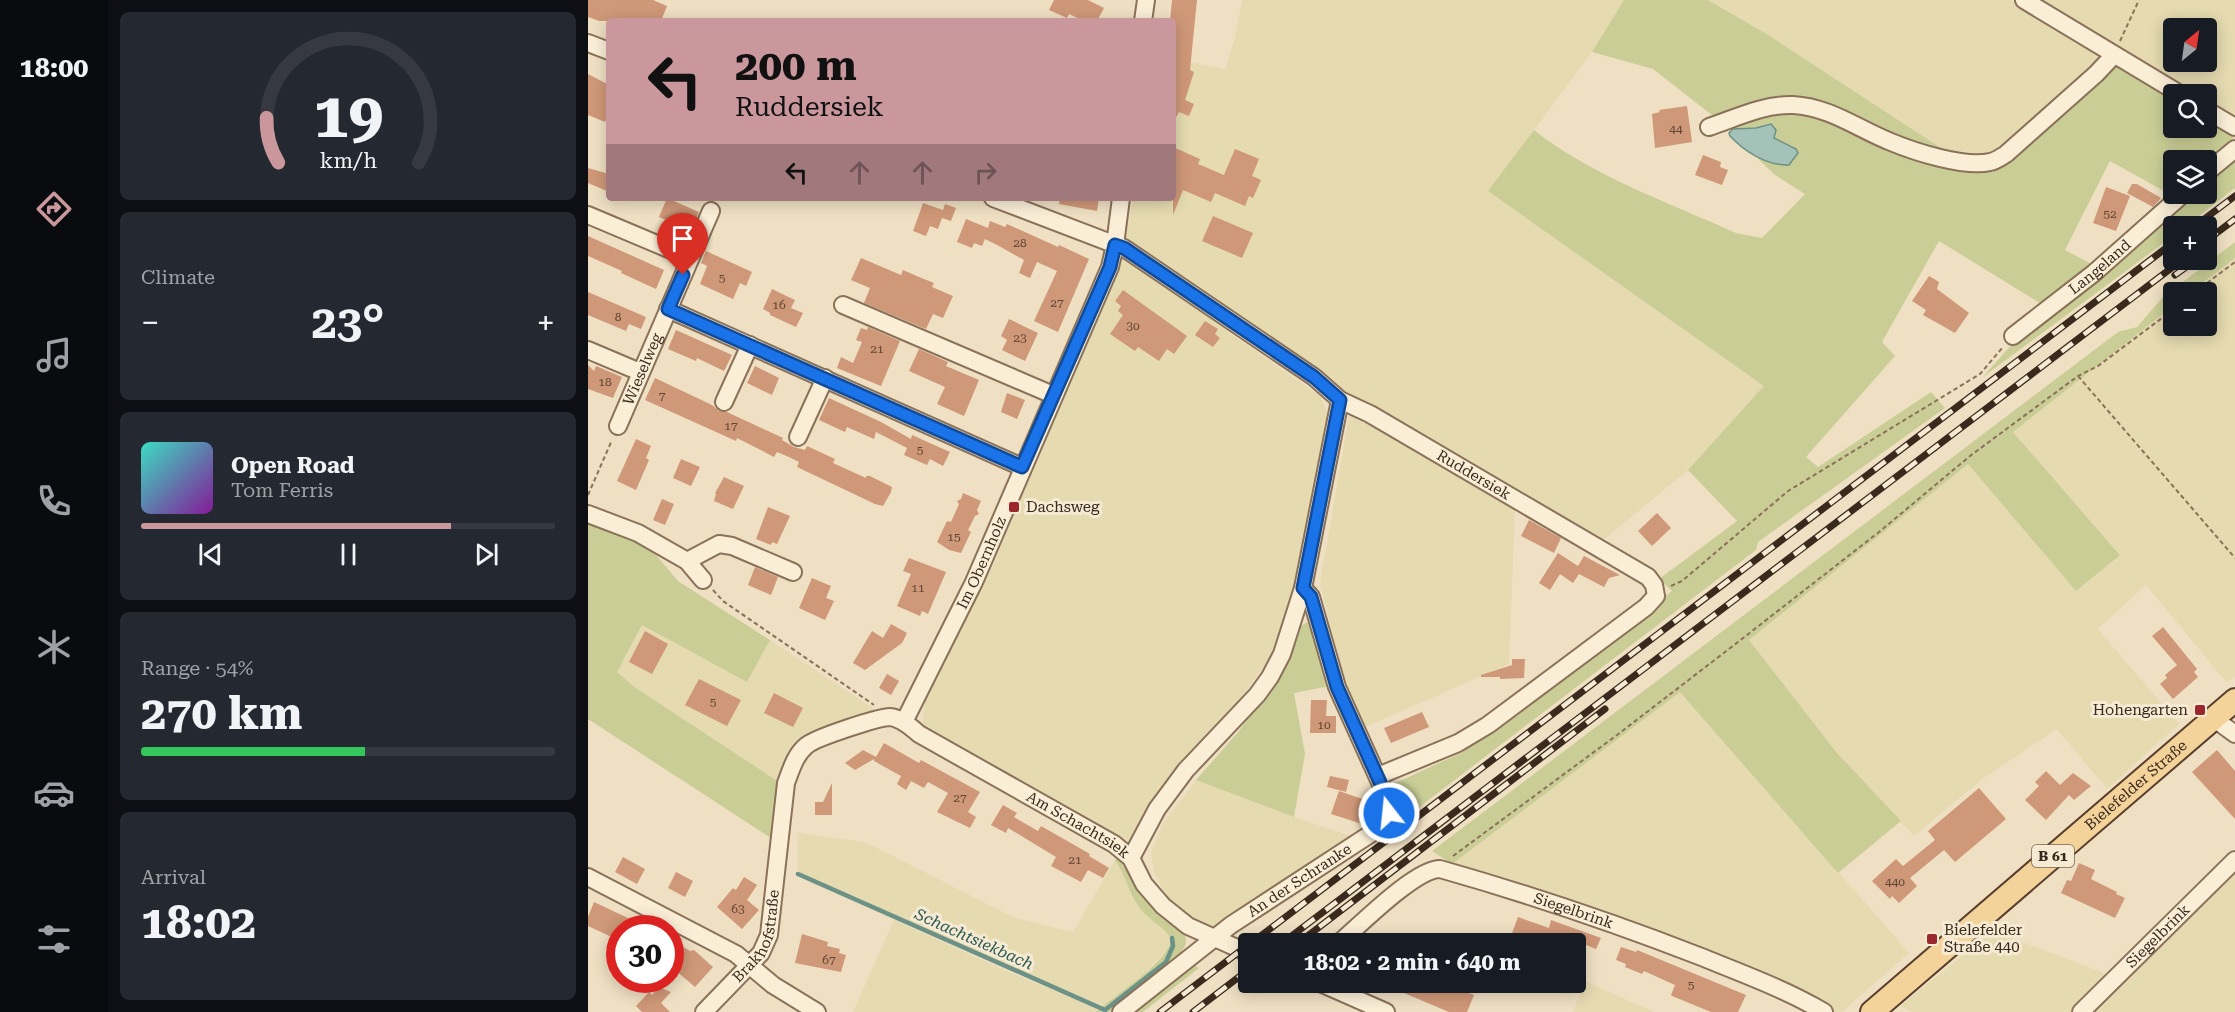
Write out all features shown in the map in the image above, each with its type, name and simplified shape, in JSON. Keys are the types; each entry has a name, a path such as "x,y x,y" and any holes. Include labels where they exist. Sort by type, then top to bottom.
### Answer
{"main road":[{"name":"Bielefelder Straße","path":"1872,1012 2235,700"}],"street":[{"path":"1143,18 1146,0"},
{"path":"2024,0 2164,84"},
{"path":"588,43 606,50"},
{"path":"1709,127 1769,107 1793,105 1817,108 1910,149 1965,163 1993,162 2006,154 2096,74 2114,54"},
{"path":"2217,117 2235,128"},
{"path":"2217,164 2235,149"},
{"name":"Ruddersiek","path":"1001,201 1124,248 1314,377 1340,400 1370,414 1648,577 1657,591"},
{"name":"Im Obernholz","path":"898,719 974,582 1110,267 1121,201"},
{"name":"Langeland","path":"2013,336 2094,273 2171,204"},
{"name":"Wieselweg","path":"618,426 711,211"},
{"path":"588,215 690,258"},
{"path":"843,305 1053,395"},
{"path":"668,309 1022,467"},
{"path":"724,402 750,345"},
{"path":"588,350 640,372"},
{"path":"798,437 825,378"},
{"path":"1131,858 1157,809 1186,770 1230,725 1270,677 1282,654 1303,588 1340,400"},
{"path":"588,514 628,528 687,561 703,580"},
{"path":"687,561 719,544 732,546 793,572"},
{"name":"An der Schranke","path":"1214,939 1378,829 1389,813 1388,800 1337,687 1311,597 1303,588"},
{"path":"1378,776 1458,743 1488,725 1646,607 1656,596 1657,591"},
{"path":"2213,718 2235,735"},
{"name":"Brakhofstraße","path":"704,1012 761,953 770,935 786,783 792,765 806,745 818,739 898,719"},
{"name":"Am Schachtsiek","path":"898,719 919,734 1114,844 1131,858 1144,884 1163,906 1188,926 1238,949"},
{"name":"Siegelbrink","path":"2081,1012 2235,860"},
{"path":"1351,933 1416,877 1432,869 1440,869"},
{"name":"Siegelbrink","path":"1440,869 1524,892 1641,933 1750,977 1824,1012"},
{"path":"589,880 736,954 774,985 817,1012"},
{"path":"1121,1012 1214,939"},
{"path":"1343,993 1386,1012"}],"path":[{"path":"2114,54 2139,0"},
{"path":"2208,282 2235,262"},
{"path":"1440,869 1446,861 1617,735 1879,532 1970,456 2078,376 2098,366 2163,317"},
{"path":"1657,591 1682,581 1788,491 1980,374 2013,336"},
{"path":"2078,376 2235,558"},
{"path":"588,495 618,426"},
{"path":"703,580 723,601 898,719"}],"shaded area":[{"path":"1242,0 1624,0 1592,52 1489,191 1765,386 1688,470 1600,543 1344,396 1238,322 1228,332 1320,396 1331,419 1303,561 1274,651 1238,703 1188,758 1156,798 1127,844 934,735 923,724 924,705 993,566 1075,368 1121,265 1132,201 1176,201 1176,60 1225,69 1235,38"},
{"path":"1708,0 2012,0 2107,57 2004,148 1966,157 1938,146 1765,33"},
{"path":"2036,0 2235,0 2235,122 2217,111 2217,84 2174,84"},
{"path":"2235,258 2235,676 2227,683 2146,585 2098,629 2179,724 2107,789 2057,729 1981,780 1914,836 1837,753 1749,640 1968,463 2076,591 2120,554 2013,432 2163,314 2163,336 2217,336 2217,282 2204,282"},
{"path":"1350,410 1515,506 1509,664 1361,729 1344,683 1320,583"},
{"path":"642,625 747,682 770,640 874,709 873,716 807,736 782,784 633,686 617,672"},
{"path":"1680,691 1909,953 1842,1012 1836,1012 1809,998 1644,927 1452,864"},
{"path":"1196,780 1357,838 1216,929 1194,920 1166,895 1154,873 1151,853 1162,825"},
{"path":"798,833 865,842 1015,918 1073,932 1115,860 1125,873 1130,889 1148,918 1167,930 1172,940 1169,947 1139,979 1102,1006 798,872"},
{"path":"2235,868 2235,1012 2090,1012"},
{"path":"894,920 1011,973 1100,1008 1096,1012 853,1012"},
{"path":"1993,931 2112,976 2074,1012 1913,1012 1900,1006"},
{"path":"1586,981 1654,1012 1573,1012 1580,993 1586,993"}],"green space":[{"path":"1624,0 1708,0 1765,33 1938,146 1989,170 2116,63 2163,91 2163,138 2217,138 2217,123 2229,131 2233,138 2231,146 2217,158 2217,150 2163,150 2163,190 2110,161 2065,250 2095,266 2043,305 1939,241 1882,342 1895,356 1806,457 1818,467 1931,392 1945,408 1758,542 1756,550 1401,821 1389,786 1463,752 1672,591 1659,579 1737,521 1688,470 1764,386 1488,191 1534,130 1580,161 1605,174 1736,233 1762,238 1805,194 1775,175 1754,155 1789,165 1798,153 1774,138 1774,135 1756,128 1731,130 1653,69 1592,52"},
{"path":"2235,155 2235,188 2217,202 2217,170"},
{"path":"2179,204 2214,204 2199,216 2165,216"},
{"path":"2163,218 2163,243 1983,377 2012,344 2106,268"},
{"path":"2235,242 2235,258 2204,282 2183,282 2198,270 2217,270 2217,256"},
{"path":"2162,298 2163,314 2013,432 2120,555 2076,591 1968,464 1749,640 1837,753 1901,821 1838,873 1680,692 1452,864 1432,851 2118,332 2137,327"},
{"path":"588,521 651,549 678,581 770,640 747,682 642,625 617,672 633,686 782,784 774,840 588,719"},
{"path":"1312,620 1330,686 1294,693 1305,754 1294,817 1196,780 1239,731 1272,685 1298,627"},
{"path":"1117,857 1155,907 1169,922 1183,932 1186,941 1176,958 1154,979 1109,1012 1096,1012 1150,969 1167,950 1172,940 1165,930 1139,907 1115,860"},
{"path":"1192,964 1199,968 1143,1012 1131,1012"}],"water":[{"path":"1771,124 1776,130 1774,138 1796,149 1798,153 1789,165 1772,163 1748,152 1729,133 1733,129 1756,128"}],"building":[{"path":"588,0 653,0 667,6 662,18 606,18 606,21 599,21 588,17"},
{"path":"1054,0 1088,0 1104,8 1099,18 1078,18 1069,14 1067,18 1049,10"},
{"path":"1172,0 1197,0 1190,70 1194,72 1185,100 1194,104 1189,116 1179,112 1176,117 1176,18 1170,18"},
{"path":"588,74 606,83 606,120 605,122 588,115"},
{"path":"1687,106 1692,142 1655,148 1652,114 1660,112 1659,110"},
{"path":"1176,148 1200,159 1198,164 1224,175 1235,149 1259,159 1252,176 1261,180 1253,198 1249,196 1245,206 1215,193 1211,202 1183,190 1173,215 1173,201 1176,201"},
{"path":"1703,155 1721,162 1720,167 1728,170 1722,185 1695,175"},
{"path":"588,168 606,173 606,191 588,183"},
{"path":"2132,184 2137,184 2161,198 2153,207 2127,193"},
{"path":"2106,187 2130,196 2116,231 2093,223"},
{"path":"666,201 674,201 699,212 694,224 686,220 681,226 659,217"},
{"path":"1060,201 1099,201 1097,211 1059,204"},
{"path":"923,203 943,210 945,204 956,208 951,221 942,218 938,229 930,226 926,236 913,231"},
{"path":"1213,216 1253,233 1242,258 1202,241"},
{"path":"966,219 988,228 990,221 1005,227 1007,224 1089,259 1058,332 1034,321 1057,271 1037,262 1030,278 1019,273 1024,260 985,239 982,246 974,243 972,248 957,242"},
{"path":"588,236 664,270 656,289 588,256"},
{"path":"706,251 752,272 746,286 740,283 733,299 700,284 707,266 701,263"},
{"path":"861,258 901,275 903,270 934,283 932,287 953,296 943,318 933,314 926,329 864,303 870,288 851,280"},
{"path":"1929,276 1939,282 1937,289 1969,313 1955,333 1923,315 1926,310 1912,301"},
{"path":"772,289 795,300 791,308 803,313 796,327 770,315 763,309"},
{"path":"1123,290 1187,336 1174,354 1167,349 1159,361 1138,347 1135,351 1110,334 1123,315 1118,311 1121,306 1115,301"},
{"path":"588,292 646,317 641,329 629,324 626,331 588,315"},
{"path":"1009,319 1038,333 1025,361 1002,350 1007,340 1001,336"},
{"path":"1205,321 1218,329 1215,334 1220,338 1213,347 1195,335"},
{"path":"868,327 900,341 881,386 837,368 841,357 853,363 862,342 856,340 861,328 867,330"},
{"path":"676,330 732,355 724,371 697,358 696,361 668,349"},
{"path":"919,349 948,362 946,366 979,380 964,416 937,404 945,387 909,371"},
{"path":"588,365 594,371 596,366 622,377 613,398 588,389"},
{"path":"755,366 779,378 772,395 747,383"},
{"path":"655,378 712,405 719,411 727,412 783,438 782,440 794,447 805,450 807,446 835,459 833,463 866,478 870,476 892,487 891,492 883,506 875,504 797,467 799,462 789,457 777,452 774,457 737,438 736,441 645,400"},
{"path":"1007,393 1025,400 1017,419 1001,412"},
{"path":"829,398 911,439 912,435 950,452 943,466 930,459 927,465 904,455 907,448 876,432 874,439 847,427 845,432 819,420"},
{"path":"636,439 651,446 646,458 649,460 636,490 617,481"},
{"path":"681,459 700,467 691,486 673,478"},
{"path":"724,477 744,486 733,509 714,501 715,493"},
{"path":"963,493 981,501 977,510 979,514 975,516 968,530 971,532 961,553 949,550 937,542 947,521 951,522 959,504 957,501 961,499"},
{"path":"662,499 674,504 665,525 653,520"},
{"path":"768,507 790,516 777,544 772,542 771,545 756,539"},
{"path":"1657,513 1671,528 1652,546 1638,531"},
{"path":"1529,520 1561,538 1554,553 1521,536"},
{"path":"1558,553 1578,566 1584,556 1620,575 1609,578 1604,587 1579,574 1573,583 1560,574 1550,590 1539,583"},
{"path":"909,558 946,572 928,614 922,611 920,616 897,606 911,574 903,571"},
{"path":"755,567 778,577 771,595 748,585"},
{"path":"812,578 831,586 826,598 834,601 825,620 799,608"},
{"path":"891,624 907,633 902,643 865,670 853,663 872,631 883,638"},
{"path":"2163,627 2197,669 2194,672 2198,677 2173,699 2160,684 2167,678 2165,675 2177,665 2152,636"},
{"path":"645,631 668,644 652,674 629,662"},
{"path":"1512,659 1525,659 1524,678 1481,677 1481,675 1512,665"},
{"path":"887,674 899,681 891,695 879,688"},
{"path":"699,679 741,700 727,726 685,705"},
{"path":"774,693 803,708 793,727 764,713"},
{"path":"1311,700 1327,700 1326,716 1336,716 1336,733 1310,733"},
{"path":"1422,712 1429,727 1391,743 1384,728"},
{"path":"884,743 919,763 921,760 980,792 968,812 976,817 970,828 937,812 948,793 928,782 924,788 911,781 906,790 897,784 901,776 874,759 855,770 845,763 863,750 876,757"},
{"path":"2217,750 2235,771 2235,819 2192,772"},
{"path":"2046,771 2060,785 2073,773 2091,786 2074,800 2069,795 2046,820 2025,800 2039,786 2035,782"},
{"path":"1330,776 1349,780 1346,792 1327,787"},
{"path":"832,783 832,815 815,815 815,802 823,802"},
{"path":"1979,788 2006,819 1955,862 1944,850 1910,878 1917,886 1899,903 1892,896 1890,899 1872,881 1896,859 1903,866 1935,840 1928,831"},
{"path":"1339,791 1371,802 1365,825 1331,814"},
{"path":"1003,805 1017,813 1014,817 1038,831 1041,826 1090,854 1089,856 1109,868 1103,878 1088,870 1081,882 1051,866 1056,857 1008,828 1006,833 991,825"},
{"path":"623,857 645,869 637,884 615,872"},
{"path":"2079,863 2095,870 2091,879 2125,898 2115,918 2061,893 2067,880 2071,881"},
{"path":"676,872 693,881 685,897 668,888"},
{"path":"744,877 757,885 747,900 759,910 742,929 717,907 733,888 736,890"},
{"path":"594,902 622,915 606,915 606,934 588,926 588,917"},
{"path":"1518,917 1549,928 1551,920 1601,938 1596,949 1586,945 1586,933 1512,933"},
{"path":"802,934 828,942 827,946 840,949 839,953 846,955 841,972 795,963"},
{"path":"684,947 690,951 694,950 713,967 695,987 684,978"},
{"path":"1621,947 1636,952 1637,950 1746,995 1738,1012 1711,1012 1672,996 1675,985 1644,971 1642,974 1625,967 1626,964 1616,960"},
{"path":"648,993 652,995 670,993 661,1003 670,1012 642,1012 636,1006"},
{"path":"1404,993 1469,993 1474,995 1467,1012 1449,1012"}],"waterway":[{"name":"Schachtsiekbach","path":"798,874 1105,1010 1166,962 1173,946 1172,938"}],"railway":[{"path":"2208,216 2235,196"},
{"path":"2217,233 2235,219"},
{"path":"1264,933 2163,250"},
{"path":"1295,933 2169,270"},
{"path":"2175,275 2182,270"},
{"path":"1311,933 1605,709"},
{"path":"1160,1012 1238,953"},
{"path":"1193,1012 1238,978"}],"place":[{"name":"Dachsweg","path":"1014,507"},
{"name":"Hohengarten","path":"2200,710"},
{"name":"Bielefelder Straße 440","path":"1932,939"}],"route":[{"path":"683,275 668,309 1022,467 1110,267 1115,245 1124,248 1314,377 1340,400 1303,588 1311,597 1337,687 1388,800 1389,813"}]}
